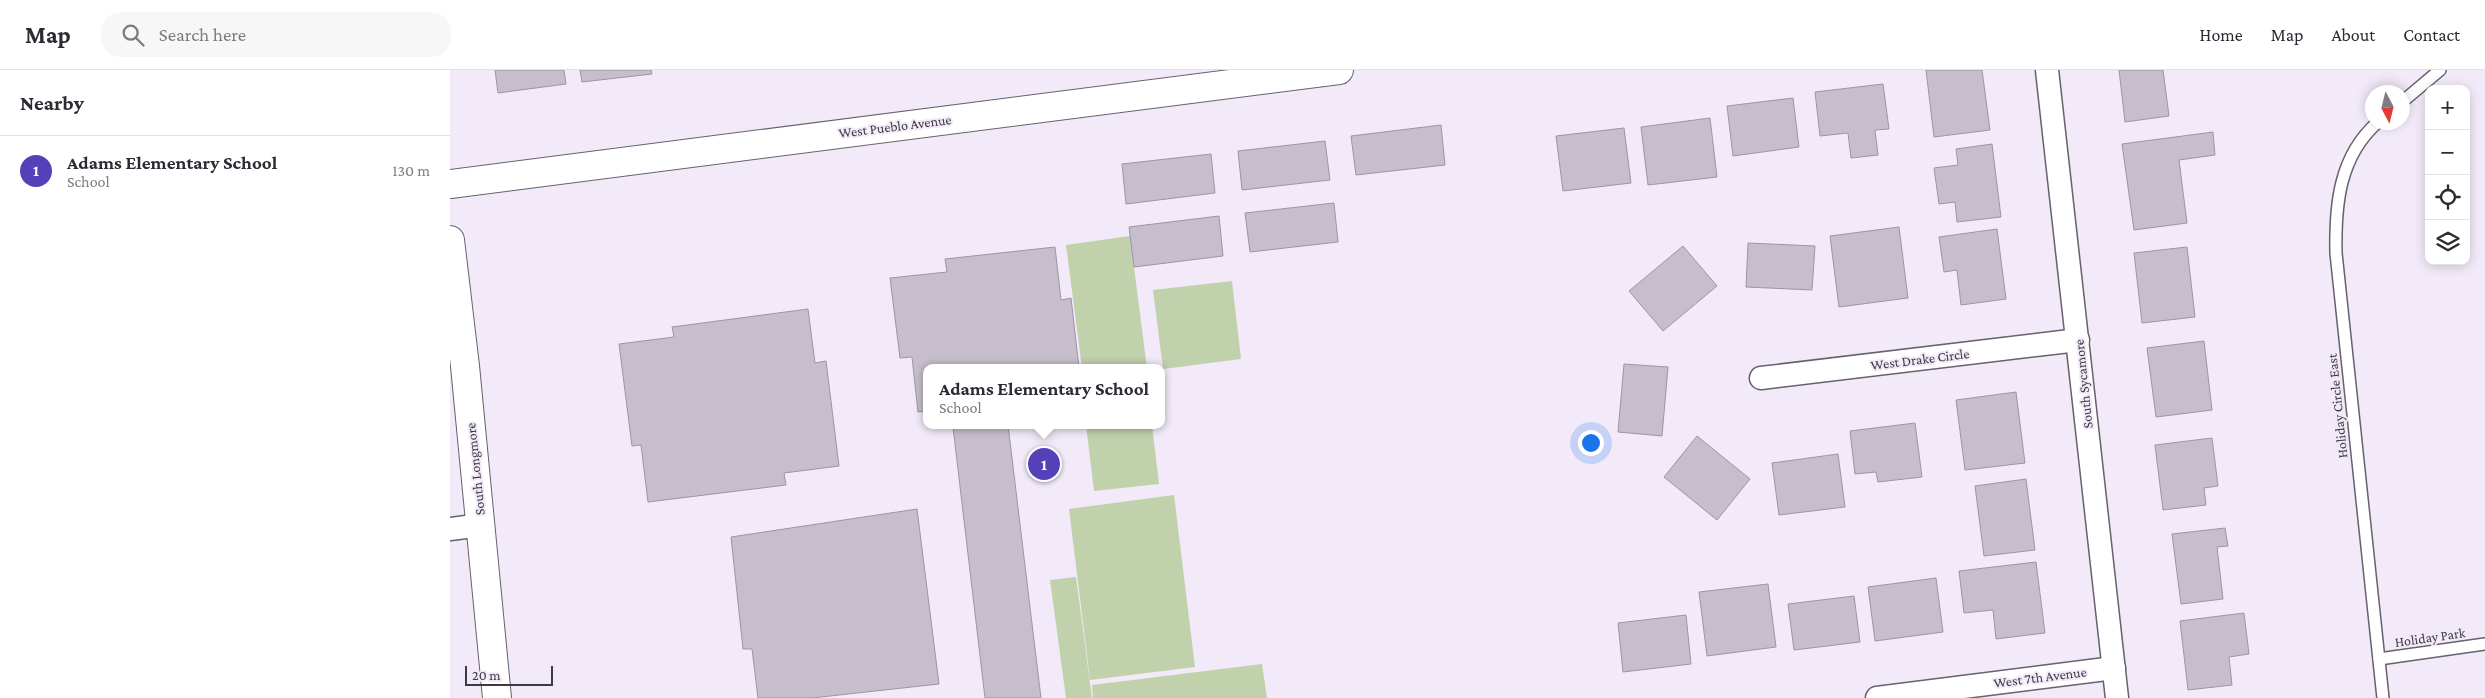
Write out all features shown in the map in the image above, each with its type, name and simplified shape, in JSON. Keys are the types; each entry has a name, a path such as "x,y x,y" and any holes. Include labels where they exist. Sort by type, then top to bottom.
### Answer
{"street":[{"name":"West Pueblo Avenue","path":"450,184 1339,70"},
{"name":"South Sycamore","path":"2047,70 2117,698"},
{"name":"South Longmore","path":"450,240 481,525 497,698"},
{"name":"West Drake Circle","path":"1761,378 2078,340"},
{"path":"450,529 481,525"},
{"name":"West 7th Avenue","path":"1877,698 2114,668"}],"lane":[{"path":"2410,95 2440,70"},
{"name":"Holiday Circle East","path":"2369,130 2363,136 2344,173 2335,219 2336,254 2383,698"},
{"name":"Holiday Park","path":"2379,659 2485,644"}],"green space":[{"path":"1130,236 1146,364 1081,364 1066,245"},
{"path":"1232,281 1241,359 1165,369 1165,364 1162,364 1153,290"},
{"path":"1086,429 1152,429 1159,484 1094,491"},
{"path":"1174,495 1195,667 1090,680 1069,509"},
{"path":"1076,577 1092,698 1066,698 1050,580"},
{"path":"1262,664 1267,698 1093,698 1092,685"}],"building":[{"path":"495,70 564,70 566,84 498,93"},
{"path":"580,70 651,70 652,74 582,82"},
{"path":"1926,70 1982,70 1990,130 1934,137"},
{"path":"2119,70 2163,70 2169,116 2125,122"},
{"path":"1883,84 1889,129 1875,130 1878,155 1851,158 1848,133 1820,136 1815,92"},
{"path":"1793,98 1799,147 1733,156 1727,106"},
{"path":"1710,118 1717,177 1648,185 1641,127"},
{"path":"1441,125 1445,165 1356,175 1351,136"},
{"path":"1624,128 1631,183 1563,191 1556,136"},
{"path":"2213,132 2215,155 2179,160 2187,223 2134,230 2122,144"},
{"path":"1325,141 1330,180 1242,190 1238,151"},
{"path":"1992,144 2001,217 1957,222 1955,202 1939,204 1934,168 1958,165 1956,149"},
{"path":"1211,154 1215,193 1126,204 1122,164"},
{"path":"1334,203 1338,242 1250,252 1245,213"},
{"path":"1219,216 1223,256 1134,267 1129,227"},
{"path":"1899,227 1908,298 1839,307 1830,236"},
{"path":"1997,229 2006,299 1961,305 1957,270 1944,272 1939,237"},
{"path":"1748,243 1815,246 1812,290 1746,287"},
{"path":"1683,246 1717,286 1663,331 1629,291"},
{"path":"1055,247 1061,300 1071,298 1079,364 923,364 923,411 918,412 912,357 900,358 890,278 947,272 945,259"},
{"path":"2187,247 2195,317 2142,323 2134,253"},
{"path":"808,309 815,363 826,361 839,466 784,473 786,485 648,502 641,445 632,446 619,344 674,337 672,327"},
{"path":"2204,341 2212,410 2156,417 2147,348"},
{"path":"1624,364 1668,367 1662,436 1618,432"},
{"path":"2016,392 2025,463 1965,470 1956,400"},
{"path":"1915,423 1922,477 1878,482 1876,472 1855,474 1850,431"},
{"path":"953,429 1008,429 1041,698 985,698"},
{"path":"1697,436 1750,479 1717,520 1664,477"},
{"path":"2212,438 2218,486 2204,488 2206,505 2163,510 2155,445"},
{"path":"1838,454 1845,507 1779,515 1772,463"},
{"path":"2026,479 2035,550 1984,556 1975,486"},
{"path":"917,509 939,684 812,698 758,698 752,649 743,649 731,537"},
{"path":"2225,528 2228,546 2217,547 2223,599 2181,604 2172,534"},
{"path":"2036,562 2045,633 1996,639 1993,610 1964,613 1959,571"},
{"path":"1936,578 1943,632 1875,641 1868,587"},
{"path":"1768,584 1776,647 1707,656 1699,592"},
{"path":"1854,596 1860,642 1794,650 1788,604"},
{"path":"2244,613 2249,654 2229,657 2232,685 2188,690 2180,621"},
{"path":"1686,615 1691,664 1623,672 1618,623"}],"place":[{"name":"Adams Elementary School","path":"1044,464"}]}
